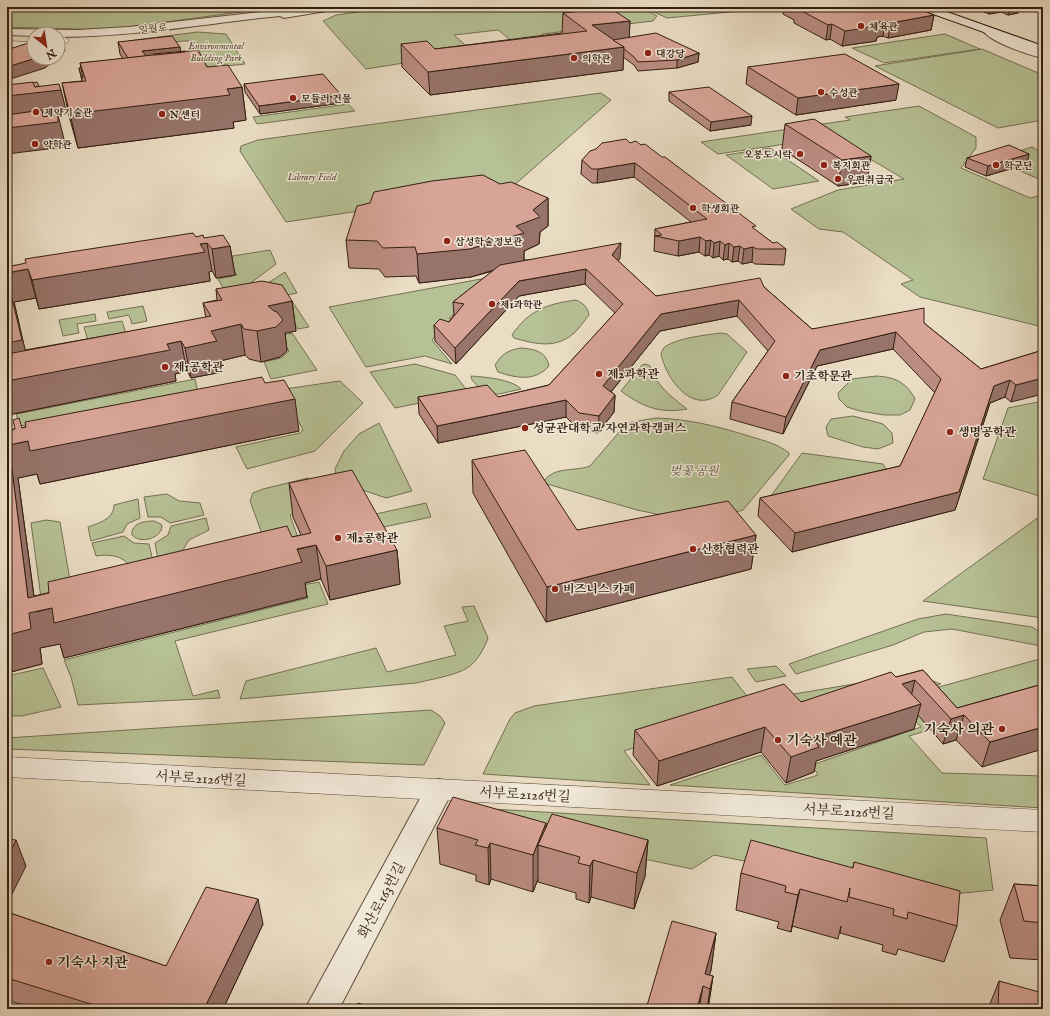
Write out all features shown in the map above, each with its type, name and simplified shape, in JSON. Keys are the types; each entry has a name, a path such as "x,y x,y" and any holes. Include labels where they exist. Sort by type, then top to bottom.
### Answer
{"street":[{"name":"일월로","path":"66,41 198,29 332,7"},
{"path":"923,7 1043,50"},
{"path":"944,7 1043,44"},
{"name":"일월로","path":"7,32 52,34 124,31 175,26 260,14 298,12"},
{"path":"1003,29 1030,35 1043,40"},
{"path":"990,32 1004,40 1043,55"},
{"path":"7,39 26,40"},
{"path":"7,44 26,45"},
{"path":"20,55 26,53"},
{"name":"서부로2126번길","path":"7,768 1043,821"},
{"name":"화산로163번길","path":"322,1009 439,790"}],"green space":[{"path":"7,7 278,7 106,30 66,29 66,26 7,27"},
{"path":"395,7 640,7 657,16 653,21 542,34 557,47 525,51 498,30 454,35 473,52 366,69 323,21 336,15"},
{"path":"643,7 782,7 667,18"},
{"name":"Environmental Building Park","path":"197,32 226,34 245,64 208,68 192,41 129,47 128,41"},
{"path":"945,34 980,49 884,63 852,48"},
{"path":"982,49 1043,75 1043,120 998,128 875,66"},
{"name":"Library Field","path":"601,93 611,100 511,188 286,222 240,151 241,146 258,140"},
{"path":"348,104 355,111 257,124 253,117"},
{"path":"919,106 976,137 976,148 961,168 1030,198 1043,195 1043,327 920,297 901,284 913,280 843,232 819,229 791,209 838,190 904,179 833,137 718,154 701,142 850,120 845,117"},
{"path":"1032,147 1043,153 1043,181 1018,170 1033,165 1010,154"},
{"path":"770,148 819,181 773,189 726,155"},
{"path":"270,250 276,264 248,285 224,289 218,279 237,275 229,262 208,260"},
{"path":"285,272 297,293 272,298 265,285"},
{"path":"492,277 496,281 449,318 460,321 438,333 432,340 452,364 425,356 366,367 329,307"},
{"path":"576,300 585,306 589,315 575,332 566,339 559,342 545,344 514,338 512,335 518,326 532,314 547,306"},
{"path":"292,301 309,327 298,329 288,314"},
{"path":"143,306 147,321 132,324 129,315 109,319 107,312"},
{"path":"95,314 96,321 77,324 79,333 63,336 59,320"},
{"path":"122,321 126,334 88,341 84,327"},
{"path":"292,333 317,370 271,379 264,362 281,358 289,351 279,336"},
{"path":"721,333 727,334 747,352 718,395 708,400 698,400 689,397 674,383 668,373 661,354 664,348 671,343 692,337"},
{"path":"521,348 539,352 545,357 549,366 538,375 531,377 518,377 498,372 495,365 500,358 509,351"},
{"path":"415,364 455,375 469,393 395,408 370,372"},
{"path":"646,364 650,366 660,385 687,409 668,411 652,408 644,405 621,391 642,365"},
{"path":"471,376 505,381 521,389 499,394 485,394 472,380"},
{"path":"876,376 894,379 908,388 915,399 910,410 900,415 884,415 847,407 839,399 838,393 852,379"},
{"path":"195,379 198,393 20,426 16,414"},
{"path":"340,381 363,403 315,451 247,469 236,447 300,433 303,430 292,409 285,389"},
{"path":"1043,401 1043,497 983,479 1008,408"},
{"path":"853,416 883,424 892,433 893,443 878,449 863,447 828,436 826,427 831,419"},
{"name":"벚꽃 공원","path":"656,418 705,424 728,430 776,445 789,453 789,455 743,510 700,523 637,510 547,484 544,481 548,476 559,471 590,466 627,423"},
{"path":"379,423 412,491 386,498 348,485 336,476 335,469 344,451 359,434"},
{"path":"802,453 883,464 886,469 874,480 782,505 763,507"},
{"path":"308,478 319,483 333,506 290,515 304,555 272,561 250,501 253,493 263,489"},
{"path":"167,494 179,501 200,503 204,515 170,523 161,517 148,517 144,497"},
{"path":"138,499 140,518 127,524 123,532 91,541 88,527 109,517 114,505"},
{"path":"426,503 431,517 379,528 371,515"},
{"path":"1043,514 1043,618 923,601"},
{"path":"206,518 209,530 189,540 183,550 158,560 155,543 168,535 171,526"},
{"path":"46,520 60,522 73,598 45,628 31,523"},
{"path":"154,521 161,524 162,527 158,535 144,540 136,538 132,535 132,531 136,525 143,522"},
{"path":"124,536 134,543 149,544 153,561 130,566 119,557 105,555 96,556 92,543"},
{"path":"319,582 328,604 175,641 193,696 218,690 220,698 78,705 71,677 64,660 308,598 302,585"},
{"path":"474,606 488,638 477,659 462,671 416,683 240,699 246,681 376,648 387,672 456,655 444,626 468,621 462,607"},
{"path":"946,614 1032,627 1043,634 1043,643 1041,646 952,629 924,632 893,645 796,674 789,664 918,619"},
{"path":"1043,658 1043,696 942,723 921,692"},
{"path":"776,666 786,676 756,682 747,669"},
{"path":"43,668 61,707 22,716 7,716 7,676"},
{"path":"914,674 941,684 918,690 942,726 909,736 942,773 1043,776 1043,808 670,785 761,755 785,785 818,775 812,765 921,727 887,692 799,722 776,697"},
{"path":"732,677 756,708 624,751 650,785 483,774 510,719 515,713 534,706"},
{"path":"431,710 440,716 445,723 424,765 7,749 7,738"},
{"path":"474,808 986,838 993,890 925,897 714,855 692,869 467,822"}],"building":[{"path":"914,7 934,15 891,23 886,21 872,23 879,26 845,31 832,24 828,25 796,8"},
{"path":"610,8 630,21 592,25 624,47 428,72 401,44 427,41 435,49 587,31 563,13"},
{"path":"656,33 699,53 677,60 638,62 624,49 624,47 613,40"},
{"path":"172,36 180,47 142,51 146,56 128,58 118,42"},
{"path":"26,44 26,61 7,67 7,50"},
{"path":"198,50 207,67 228,65 242,87 227,89 230,95 70,114 62,83 86,81 80,63"},
{"path":"185,51 154,55 153,54"},
{"path":"845,54 899,84 798,98 748,67"},
{"path":"79,68 81,68 82,79"},
{"path":"323,74 341,95 259,106 244,84"},
{"path":"33,82 35,87 59,84 61,90 7,96 7,85"},
{"path":"37,82 39,86 35,87 33,83"},
{"path":"709,87 752,116 711,122 669,92"},
{"path":"42,110 43,117 58,114 58,122 7,128 7,115"},
{"path":"814,119 871,156 842,160 785,124"},
{"path":"626,139 630,143 636,141 641,145 645,144 662,157 665,157 756,226 752,227 773,243 777,242 786,249 757,249 753,247 744,249 740,246 734,247 729,243 725,245 720,241 714,243 711,240 706,241 700,237 679,241 655,236 662,235 655,229 707,219 635,163 592,169 582,160 590,151 596,149 602,143"},
{"path":"1009,145 1029,154 988,166 967,158"},
{"path":"483,175 500,184 511,182 548,198 533,210 540,217 516,226 524,233 470,249 417,254 415,247 383,248 377,241 346,240 357,206 370,203 374,192 432,181"},
{"path":"193,233 196,237 203,235 204,238 223,235 230,246 212,249 207,243 200,244 205,252 32,280 28,269 7,273 7,267 26,263 25,259"},
{"path":"621,243 612,255 656,296 760,278 764,287 812,329 924,308 924,323 981,369 1043,350 1043,378 1016,385 1010,380 994,386 959,492 795,533 760,498 900,466 941,379 896,332 820,350 786,417 732,402 775,341 739,300 661,314 603,386 615,395 599,416 579,413 566,400 437,426 418,397 487,385 498,397 549,385 623,304 586,269 519,281 455,348 434,325 440,319 449,322 464,304 453,302 500,265"},
{"path":"7,278 22,340 7,343"},
{"path":"262,281 282,285 292,301 268,306 277,312 283,320 276,327 257,331 244,329 241,324 211,331 217,341 185,348 181,341 167,344 170,350 7,381 7,354 211,316 203,303 222,300 216,289"},
{"path":"262,377 265,383 284,380 295,399 30,451 28,441 9,445 28,598 49,593 48,582 287,526 292,537 311,533 289,483 352,470 397,550 326,566 316,545 297,549 302,562 54,623 52,608 29,613 31,629 7,635 7,431 15,429 13,420 19,418 22,428 26,427 25,422"},
{"path":"525,450 577,530 728,501 756,535 547,587 472,460"},
{"path":"923,670 957,708 1043,684 1043,727 990,742 964,715 951,719 915,680 902,684 921,704 813,738 819,747 791,757 765,727 659,761 635,730 784,684 801,702 891,672 896,677"},
{"path":"453,797 546,823 533,855 490,843 488,848 475,845 478,840 437,828"},
{"path":"552,814 648,840 637,873 593,860 590,866 578,863 580,857 538,845"},
{"path":"7,839 16,840 7,859"},
{"path":"751,840 853,868 854,862 960,891 957,926 908,912 907,919 893,915 894,909 849,897 850,888 847,902 800,889 798,895 785,892 786,886 741,873"},
{"path":"1014,884 1043,886 1043,923 1024,921"},
{"name":"기숙사 지관","path":"206,887 258,899 204,1009 107,1009 7,978 7,912 166,966"},
{"path":"672,921 716,933 705,974 713,976 710,989 703,986 697,1009 646,1009"},
{"path":"999,981 1043,993 1043,1009 998,1009"},
{"path":"358,1003 376,1009 355,1009"}],"place":[{"name":"체육관","path":"861,26"},
{"name":"대강당","path":"648,53"},
{"name":"의학관","path":"574,58"},
{"name":"수성관","path":"821,92"},
{"name":"모듈러 건물","path":"293,98"},
{"name":"제약기술관","path":"36,112"},
{"name":"N 센터","path":"162,114"},
{"name":"약학관","path":"35,144"},
{"name":"오봉도시락","path":"800,154"},
{"name":"복지회관","path":"824,165"},
{"name":"학군단","path":"996,165"},
{"name":"우편취급국","path":"838,179"},
{"name":"학생회관","path":"693,208"},
{"name":"삼성학술정보관","path":"447,241"},
{"name":"제1과학관","path":"492,304"},
{"name":"제1공학관","path":"165,367"},
{"name":"제2과학관","path":"599,374"},
{"name":"기초학문관","path":"786,376"},
{"name":"성균관대학교 자연과학캠퍼스","path":"525,428"},
{"name":"생명공학관","path":"950,432"},
{"name":"제2공학관","path":"338,538"},
{"name":"산학협력관","path":"693,549"},
{"name":"비즈니스 카페","path":"555,589"},
{"name":"기숙사 의관","path":"1002,729"},
{"name":"기숙사 예관","path":"778,740"},
{"name":"기숙사 지관","path":"49,962"}]}
